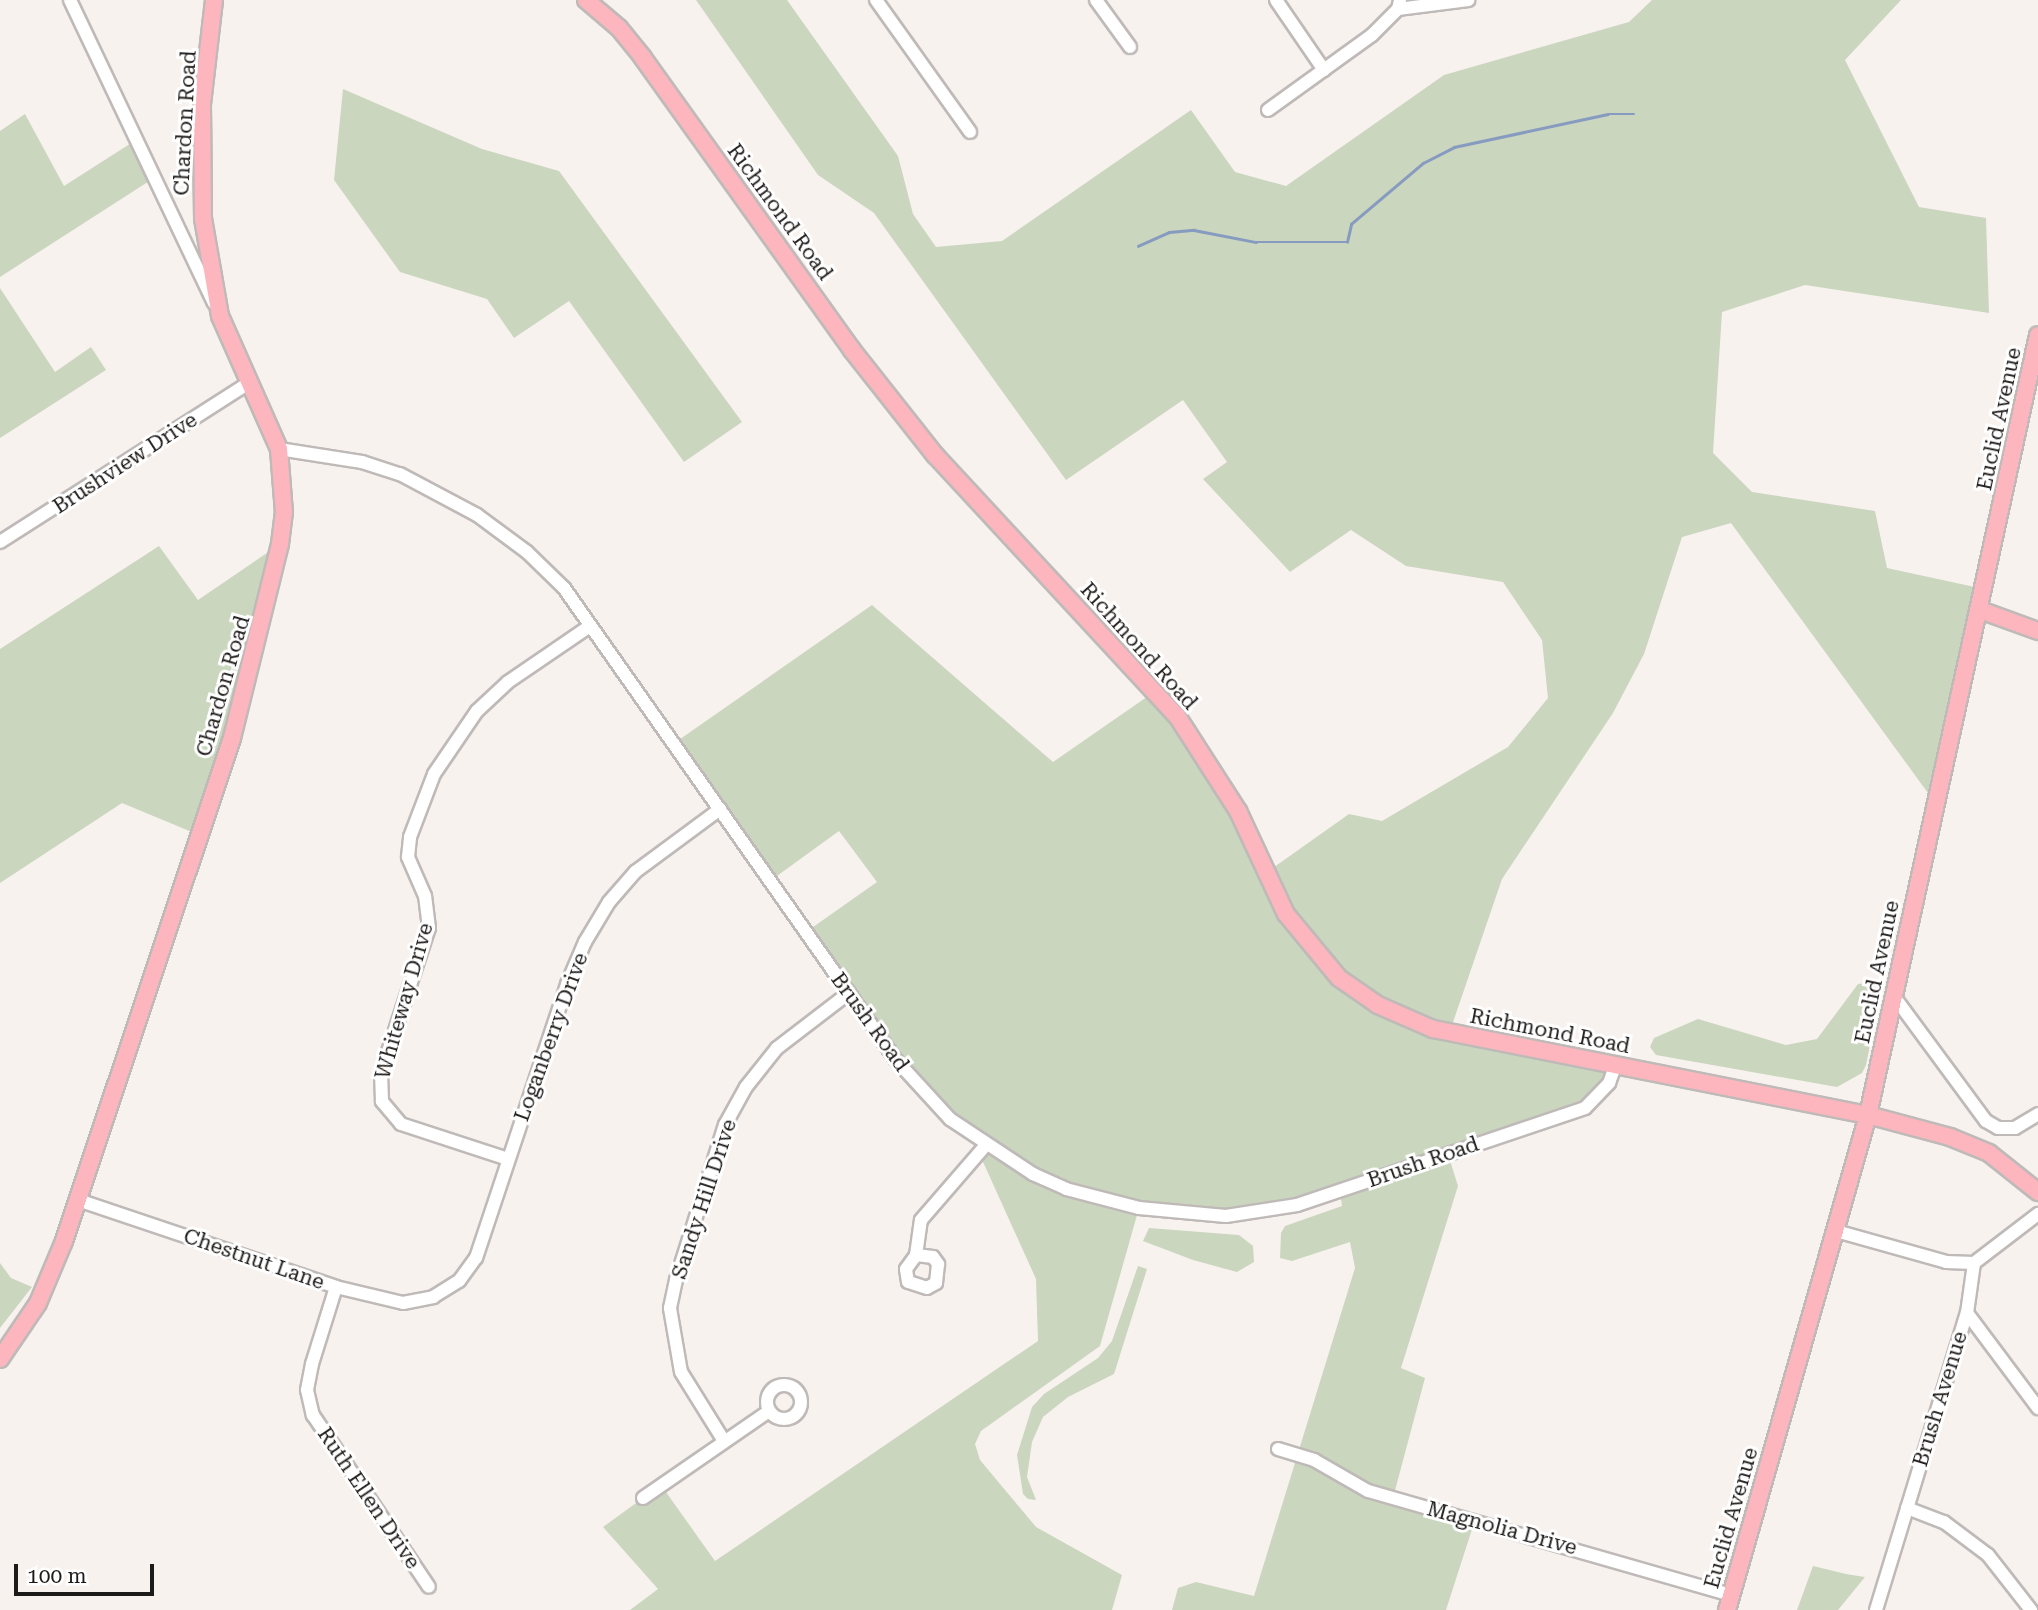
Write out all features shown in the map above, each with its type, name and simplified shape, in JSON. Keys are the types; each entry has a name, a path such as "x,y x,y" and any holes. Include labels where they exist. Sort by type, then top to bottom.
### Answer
{"main road":[{"name":"Chardon Road","path":"0,1359 38,1303 78,1200 232,738 280,544 284,489 279,449 220,316 207,251 200,175 202,104 214,0"},
{"name":"Richmond Road","path":"586,0 619,28 643,58 852,350 935,455 1177,716 1238,811 1286,914 1321,960 1378,1005 1433,1029 1616,1064 1689,1083 1868,1115 1950,1138 1989,1153 2022,1175 2038,1192"},
{"name":"Euclid Avenue","path":"1729,1603 1868,1115 1980,610 2032,397 2038,335"},
{"path":"1980,610 2038,631"}],"street":[{"path":"70,0 220,316"},
{"path":"876,0 970,132"},
{"path":"1096,0 1130,47"},
{"path":"1276,0 1324,70"},
{"path":"1268,110 1372,35 1399,4 1468,0"},
{"name":"Brushview Drive","path":"0,542 249,383"},
{"name":"Brush Road","path":"279,449 362,462 429,487 527,552 564,588 849,993 921,1090 985,1146 1033,1174 1099,1199 1139,1208 1226,1216 1297,1205 1585,1108 1609,1083 1616,1064"},
{"name":"Whiteway Drive","path":"508,1159 401,1124 382,1101 381,1073 429,928 425,896 408,857 410,837 434,774 477,711 508,682 590,626"},
{"name":"Loganberry Drive","path":"433,1297 459,1281 476,1258 567,984 609,902 670,842 720,809"},
{"name":"Sandy Hill Drive","path":"724,1441 681,1372 670,1308 676,1280 725,1125 746,1087 777,1048 849,993"},
{"path":"1893,995 1986,1121 1998,1128 2015,1128 2038,1114"},
{"path":"916,1255 917,1231 929,1206 985,1146"},
{"name":"Chestnut Lane","path":"78,1200 336,1287 404,1303 433,1297"},
{"path":"1836,1231 1946,1262 1974,1263 2038,1214"},
{"name":"Brush Avenue","path":"1876,1610 1966,1313 1974,1263"},
{"name":"Ruth Ellen Drive","path":"336,1287 312,1364 307,1390 313,1415 429,1587"},
{"path":"1966,1313 2038,1408"},
{"path":"643,1498 769,1411"},
{"name":"Magnolia Drive","path":"1278,1449 1314,1460 1368,1490 1729,1603"},
{"path":"1907,1508 1944,1522 1988,1555 2031,1610"}],"green space":[{"path":"696,0 787,0 898,156 913,214 936,247 1002,241 1191,110 1235,172 1286,186 1444,75 1629,22 1652,0 1901,0 1845,60 1919,207 1986,218 1989,313 1805,285 1722,312 1713,453 1752,492 1875,511 1887,568 1984,589 1936,804 1731,523 1682,537 1644,654 1613,713 1502,879 1450,1031 1616,1064 1595,1101 1448,1154 1458,1186 1401,1368 1425,1378 1393,1498 1475,1520 1446,1610 1172,1610 1178,1588 1196,1582 1254,1596 1355,1268 1350,1242 1292,1261 1280,1258 1281,1233 1285,1226 1342,1206 1340,1192 1226,1216 1139,1208 1100,1346 981,1431 975,1444 980,1460 1036,1527 1122,1575 1112,1610 630,1610 658,1589 603,1527 661,1485 715,1561 1038,1341 1036,1279 979,1153 985,1146 925,1095 806,932 877,882 839,831 770,881 673,744 872,605 1053,762 1154,692 1267,872 1349,814 1382,821 1508,747 1548,698 1542,640 1503,582 1406,566 1351,530 1290,572 1203,479 1227,462 1183,400 1066,480 874,213 818,175"},
{"path":"343,89 482,149 559,171 742,422 684,462 569,301 514,338 487,299 400,272 334,180"},
{"path":"25,114 64,186 136,140 154,178 0,277 0,131"},
{"path":"0,288 55,372 91,347 106,370 0,438"},
{"path":"280,544 199,835 122,803 0,883 0,649 159,546 198,600"},
{"path":"1875,982 1881,989 1866,1065 1862,1073 1837,1087 1656,1055 1650,1047 1654,1038 1698,1019 1786,1045 1817,1039 1858,984"},
{"path":"1149,1228 1239,1235 1253,1246 1254,1262 1237,1272 1193,1260 1143,1241"},
{"path":"0,1263 11,1278 32,1287 0,1328"},
{"path":"1138,1266 1147,1269 1114,1374 1068,1397 1043,1417 1032,1442 1027,1477 1036,1500 1028,1499 1023,1494 1017,1455 1032,1407 1044,1394 1098,1358 1112,1341"},
{"path":"1813,1566 1865,1577 1838,1610 1797,1610"}],"waterway":[{"path":"1138,246 1169,232 1194,230 1256,242 1347,242 1351,224 1423,163 1454,147 1608,114 1634,114"}]}
